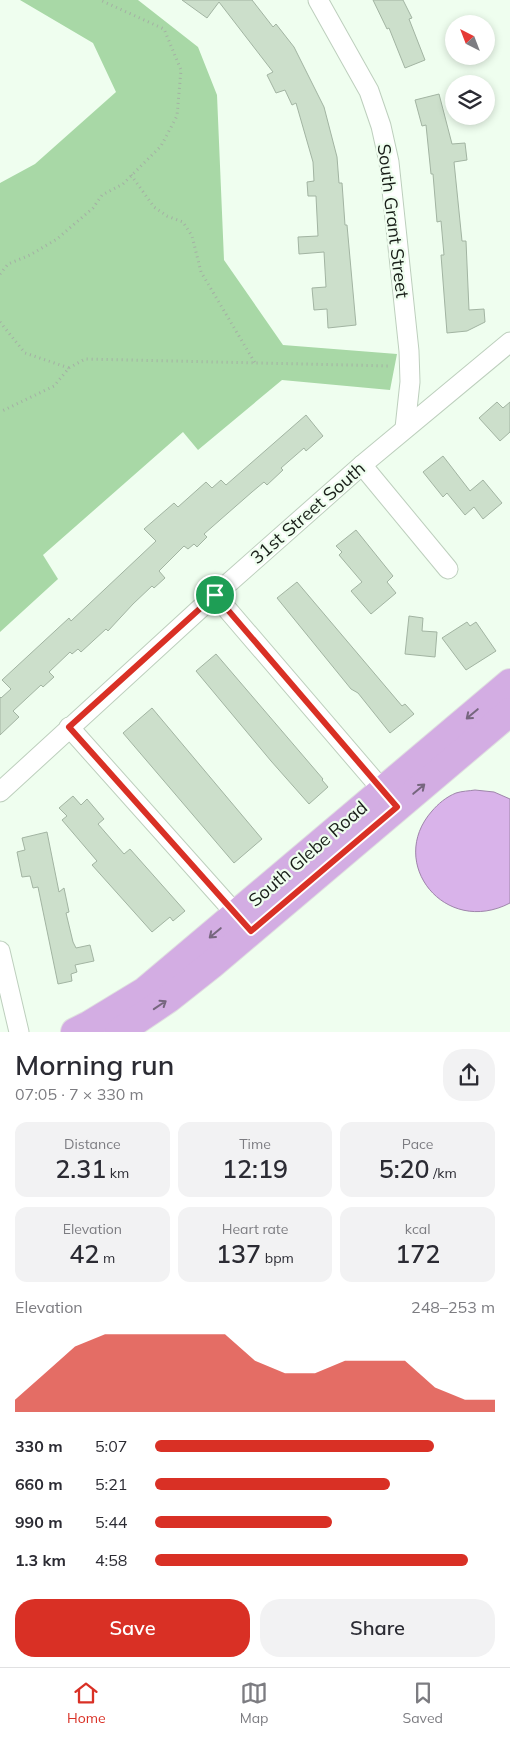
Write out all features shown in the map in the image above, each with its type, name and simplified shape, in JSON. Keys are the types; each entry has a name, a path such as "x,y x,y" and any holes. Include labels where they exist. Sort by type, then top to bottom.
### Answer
{"main road":[{"name":"South Glebe Road","path":"119,1032 168,999 244,923 389,799 510,683"},
{"name":"South Glebe Road","path":"389,799 510,712"},
{"name":"South Glebe Road","path":"75,1032 89,1026 145,991 244,923"}],"street":[{"name":"South Grant Street","path":"318,0 369,91 381,126 389,162 409,366 405,428"},
{"name":"31st Street South","path":"0,792 215,595 362,465 405,428 508,347"},
{"path":"362,465 448,569"},
{"path":"215,595 389,799"},
{"path":"69,727 244,923"},
{"path":"0,951 19,1032"}],"path":[{"path":"0,274 8,264 30,255 57,239 92,208 102,195 123,184 160,146 177,116 181,70 164,28 100,0"},
{"path":"131,175 154,207 168,216 183,222 192,236 201,272 255,363"},
{"path":"0,322 25,353 69,368"},
{"path":"0,412 54,386 69,368 86,359 409,366"}],"green space":[{"path":"20,0 138,0 198,47 217,95 224,260 283,345 397,354 390,390 282,380 198,450 183,432 43,555 58,579 0,632 0,183 35,164 116,92 93,43"}],"shaded area":[{"path":"475,790 494,792 510,799 510,903 486,911 464,910 445,903 429,889 419,872 416,852 419,831 434,808 456,793"}],"building":[{"path":"182,0 252,0 273,27 276,24 294,47 324,107 337,157 339,183 342,183 345,225 347,225 356,325 328,328 327,309 314,310 312,288 326,287 324,252 299,254 298,237 318,236 316,196 308,196 307,182 314,181 313,162 296,103 292,105 285,90 276,93 267,75 273,72 219,2 207,18"},
{"path":"373,0 403,0 412,18 409,19 425,60 405,68 389,28 387,29"},
{"path":"439,94 445,117 445,125 447,125 452,144 465,143 467,160 454,162 462,241 466,241 469,310 484,309 485,322 467,331 447,333 441,255 444,255 441,221 437,222 426,125 422,126 415,100"},
{"path":"497,402 503,408 510,402 510,432 500,441 479,418"},
{"path":"306,415 323,436 306,451 304,448 281,468 283,470 267,485 264,482 204,534 207,537 197,547 194,544 188,549 184,546 159,571 165,578 154,588 152,586 108,631 106,629 81,652 78,649 72,654 70,652 49,672 54,677 43,687 41,685 13,711 19,717 0,735 0,697 11,689 2,680 69,618 71,621 156,541 144,529 174,503 178,507 206,482 212,488 221,480 226,485"},
{"path":"443,456 470,491 483,480 502,503 483,519 474,507 465,515 447,493 443,497 423,472"},
{"path":"356,530 393,576 387,582 396,593 371,614 351,591 362,582 339,555 342,552 336,546"},
{"path":"297,582 402,706 405,704 414,714 390,733 358,693 351,689 277,598"},
{"path":"409,616 423,618 422,631 437,632 435,657 405,654"},
{"path":"467,622 470,626 476,622 496,651 466,670 442,638"},
{"path":"216,654 328,787 309,804 196,671"},
{"path":"152,708 262,839 234,863 123,733"},
{"path":"73,796 81,805 87,799 104,819 98,824 124,854 130,849 185,911 173,921 170,917 152,932 92,865 97,861 62,820 67,816 59,808"},
{"path":"47,832 59,892 64,888 69,912 66,913 73,942 76,948 90,945 94,961 75,965 77,972 71,974 72,981 58,984 38,887 33,888 30,876 22,877 17,852 25,850 22,838"}],"route":[{"path":"215,595 397,807 251,931 69,727 215,595"}]}
